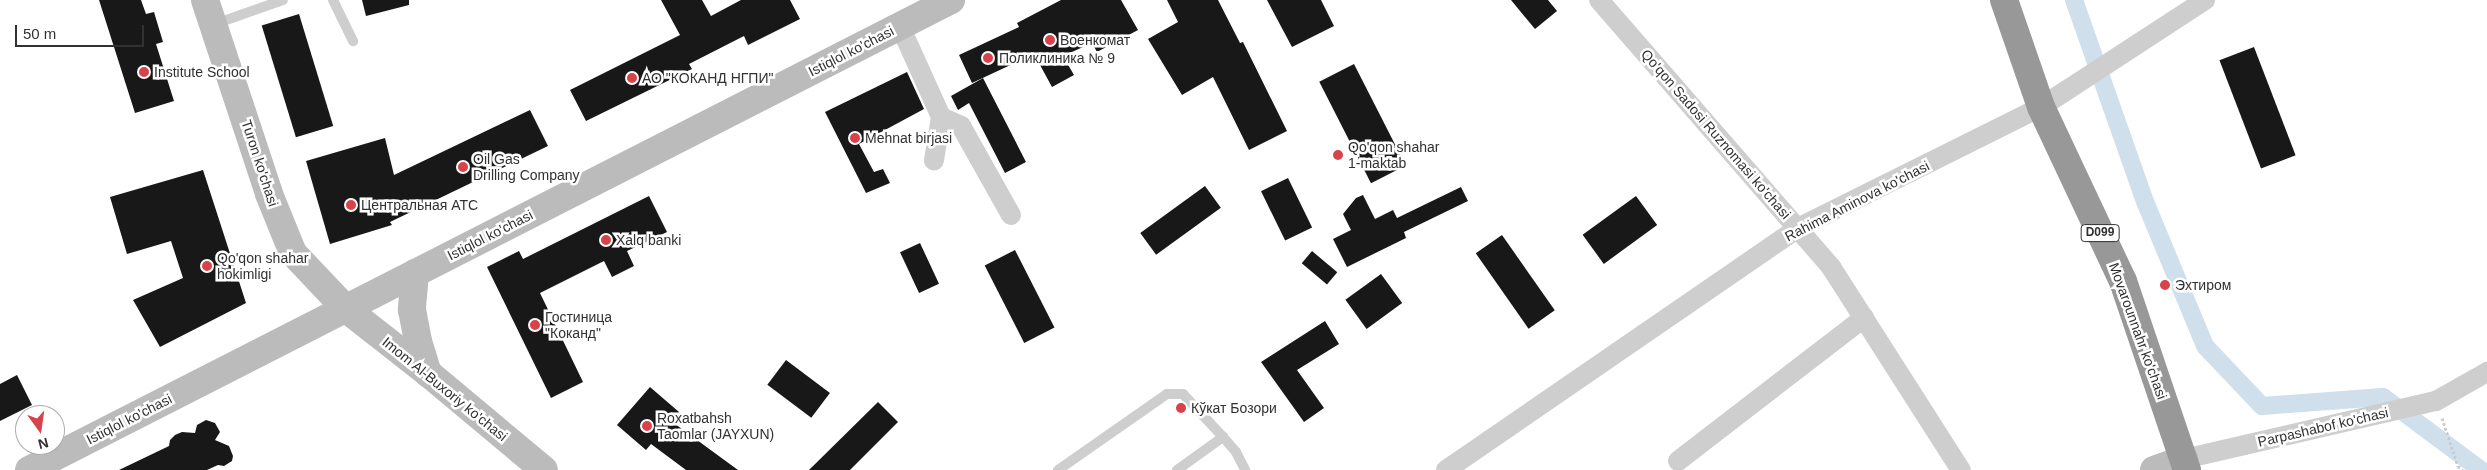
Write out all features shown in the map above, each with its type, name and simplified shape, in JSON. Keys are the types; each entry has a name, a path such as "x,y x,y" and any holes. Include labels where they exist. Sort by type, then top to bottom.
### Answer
{"highway":[{"name":"Movarounnahr ko'chasi","path":"2004,0 2041,108 2123,281 2186,464"}],"main road":[{"name":"Istiqlol ko'chasi","path":"29,470 951,0"},
{"name":"Turon ko'chasi","path":"210,12 269,194 293,253 345,308"},
{"path":"415,273 412,310 418,341 428,373"},
{"name":"Imom Al-Buxoriy ko'chasi","path":"345,308 428,373 544,470"},
{"name":"Parpashabof ko'chasi","path":"2154,470 2186,464"}],"street":[{"name":"Qo'qon Sadosi Ruznomasi ko'chasi","path":"1600,0 1831,267 1961,470"},
{"name":"Rahima Aminova ko'chasi","path":"1446,470 1798,228 2041,108 2204,0"},
{"path":"900,26 941,117 934,160"},
{"path":"941,117 961,126 1011,215"},
{"path":"1678,461 1864,318"},
{"name":"Parpashabof ko'chasi","path":"2186,464 2436,401 2487,372"}],"lane":[{"path":"210,12 283,0"},
{"path":"333,0 353,41"},
{"path":"1058,470 1167,394 1183,394 1223,436 1236,452 1246,470"},
{"path":"1177,470 1223,436"}],"path":[{"path":"2436,401 2458,466 2464,470"}],"building":[{"name":"Institute School","path":"99,0 141,0 146,14 154,12 163,42 156,44 174,101 135,113"},
{"path":"362,0 409,0 409,5 366,16"},
{"path":"661,0 702,0 711,16 741,0 790,0 800,19 748,45 744,36 689,64 692,69 586,121 570,90 680,35"},
{"name":"Военкомат","path":"1061,0 1121,0 1138,30 1097,52 1092,43 1063,56 1074,75 1052,87 1034,54 972,83 959,55 1019,27 1017,23"},
{"path":"1167,0 1218,0 1240,43 1243,42 1287,131 1249,150 1213,77 1182,95 1148,39 1178,22"},
{"path":"1267,0 1321,0 1334,26 1292,47"},
{"path":"1511,0 1548,0 1557,11 1535,29"},
{"path":"299,14 333,126 296,137 262,25"},
{"path":"2254,47 2296,155 2261,169 2219,60"},
{"path":"1354,64 1406,166 1371,183 1319,82"},
{"name":"Mehnat birjasi","path":"907,72 924,109 859,144 874,172 883,169 890,183 866,193 825,112"},
{"path":"983,78 1026,162 1005,173 969,103 958,110 951,96"},
{"path":"530,110 548,146 390,222 392,225 330,244 306,161 385,138 394,175"},
{"name":"Qo'qon shahar hokimligi","path":"203,170 246,303 160,347 133,300 183,278 171,241 127,254 110,197"},
{"path":"1288,178 1312,227 1285,241 1261,191"},
{"path":"1205,186 1221,208 1156,255 1140,233"},
{"path":"1461,187 1468,201 1404,232 1406,238 1347,267 1333,239 1351,230 1343,214 1356,198 1363,195 1375,219 1393,210 1397,218"},
{"path":"649,196 667,232 627,251 634,266 612,277 604,261 540,293 583,382 551,398 487,267 519,251 523,259"},
{"path":"1636,196 1657,225 1604,264 1583,235"},
{"path":"1502,235 1555,310 1529,329 1476,253"},
{"path":"920,243 939,284 919,293 900,252"},
{"path":"1015,250 1054,328 1024,343 985,265"},
{"path":"1312,251 1337,272 1327,284 1302,263"},
{"path":"1381,274 1402,303 1367,329 1345,300"},
{"path":"1325,321 1339,344 1297,370 1324,408 1304,422 1261,362"},
{"path":"786,360 830,393 811,418 767,385"},
{"path":"17,375 32,405 15,405 15,414 0,421 0,384"},
{"path":"650,387 679,412 671,421 738,470 686,470 651,444 646,450 617,425"},
{"path":"878,402 898,422 850,470 809,470"},
{"path":"206,420 215,423 220,432 215,440 229,446 233,456 232,461 224,466 218,465 207,470 119,470 169,446 170,440 175,435 182,432 195,433 197,425"}],"waterway":[{"path":"2074,0 2146,204 2205,346 2262,406 2383,397 2481,470"}],"place":[{"name":"Военкомат","path":"1050,40"},
{"name":"Поликлиника № 9","path":"988,58"},
{"name":"Institute School","path":"144,72"},
{"name":"АО \"КОКАНД НГПИ\"","path":"632,78"},
{"name":"Mehnat birjasi","path":"855,138"},
{"name":"Qo'qon shahar 1-maktab","path":"1338,155"},
{"name":"Oil Gas Drilling Company","path":"463,167"},
{"name":"Центральная АТС","path":"351,205"},
{"name":"Xalq banki","path":"606,240"},
{"name":"Qo'qon shahar hokimligi","path":"207,266"},
{"name":"Эхтиром","path":"2165,285"},
{"name":"Гостиница \"Коканд\"","path":"535,325"},
{"name":"Кўкат Бозори","path":"1181,408"},
{"name":"Roxatbahsh Taomlar (JAYXUN)","path":"647,426"}]}
